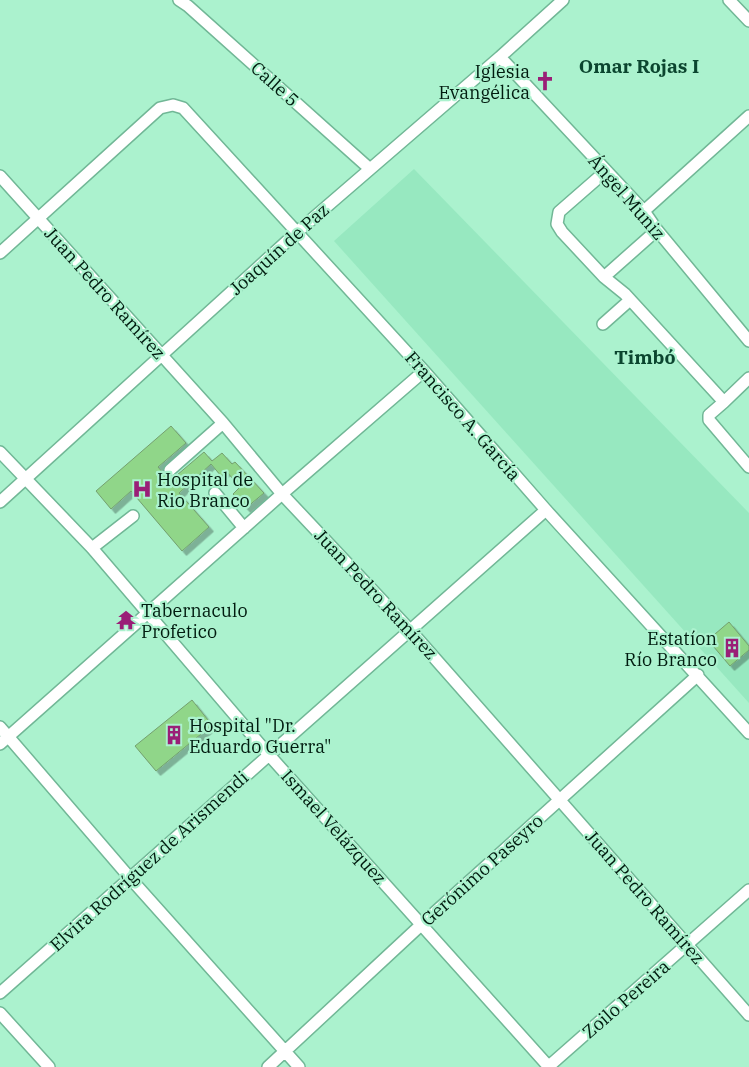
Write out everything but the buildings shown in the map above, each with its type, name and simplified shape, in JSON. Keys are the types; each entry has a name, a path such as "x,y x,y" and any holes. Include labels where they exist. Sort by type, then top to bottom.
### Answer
{"street":[{"name":"Joaquín de Paz","path":"0,502 296,233 500,57 563,0"},
{"path":"729,0 749,21"},
{"name":"Calle 5","path":"187,2 370,169"},
{"name":"Ángel Muniz","path":"500,57 644,212 656,230 749,341"},
{"name":"Francisco A. García","path":"38,219 160,108 173,105 183,108 424,371 546,510 749,732"},
{"path":"644,212 749,116"},
{"path":"606,171 559,212 557,224 562,232 604,277 630,300 724,402"},
{"name":"Juan Pedro Ramírez","path":"0,176 223,423 282,494 409,629 749,1015"},
{"path":"0,253 38,219"},
{"path":"604,277 656,230"},
{"path":"603,324 630,300"},
{"path":"4,740 424,371"},
{"path":"749,378 709,415 709,420 749,468"},
{"path":"170,470 223,423"},
{"name":"Ismael Velázquez","path":"0,452 92,548 269,754 548,1067"},
{"path":"215,493 244,528"},
{"name":"Elvira Rodríguez de Arismendi","path":"0,993 409,629 546,510"},
{"path":"92,548 133,516"},
{"name":"Gerónimo Paseyro","path":"268,1067 422,924 698,675"},
{"path":"0,727 4,740 299,1067"},
{"name":"Zoilo Pereira","path":"548,1067 749,890"},
{"path":"0,1013 49,1067"}],"shaded area":[{"path":"414,169 749,513 749,703 334,241"}],"place":[{"name":"Iglesia Evangélica","path":"545,81"},
{"name":"Hospital de Rio Branco","path":"142,489"},
{"name":"Tabernaculo Profetico","path":"126,620"},
{"name":"Estatíon Río Branco","path":"732,648"},
{"name":"Hospital \"Dr. Eduardo Guerra\"","path":"174,735"}],"district":[{"name":"Omar Rojas I","path":"639,66"},
{"name":"Timbó","path":"645,357"}]}
